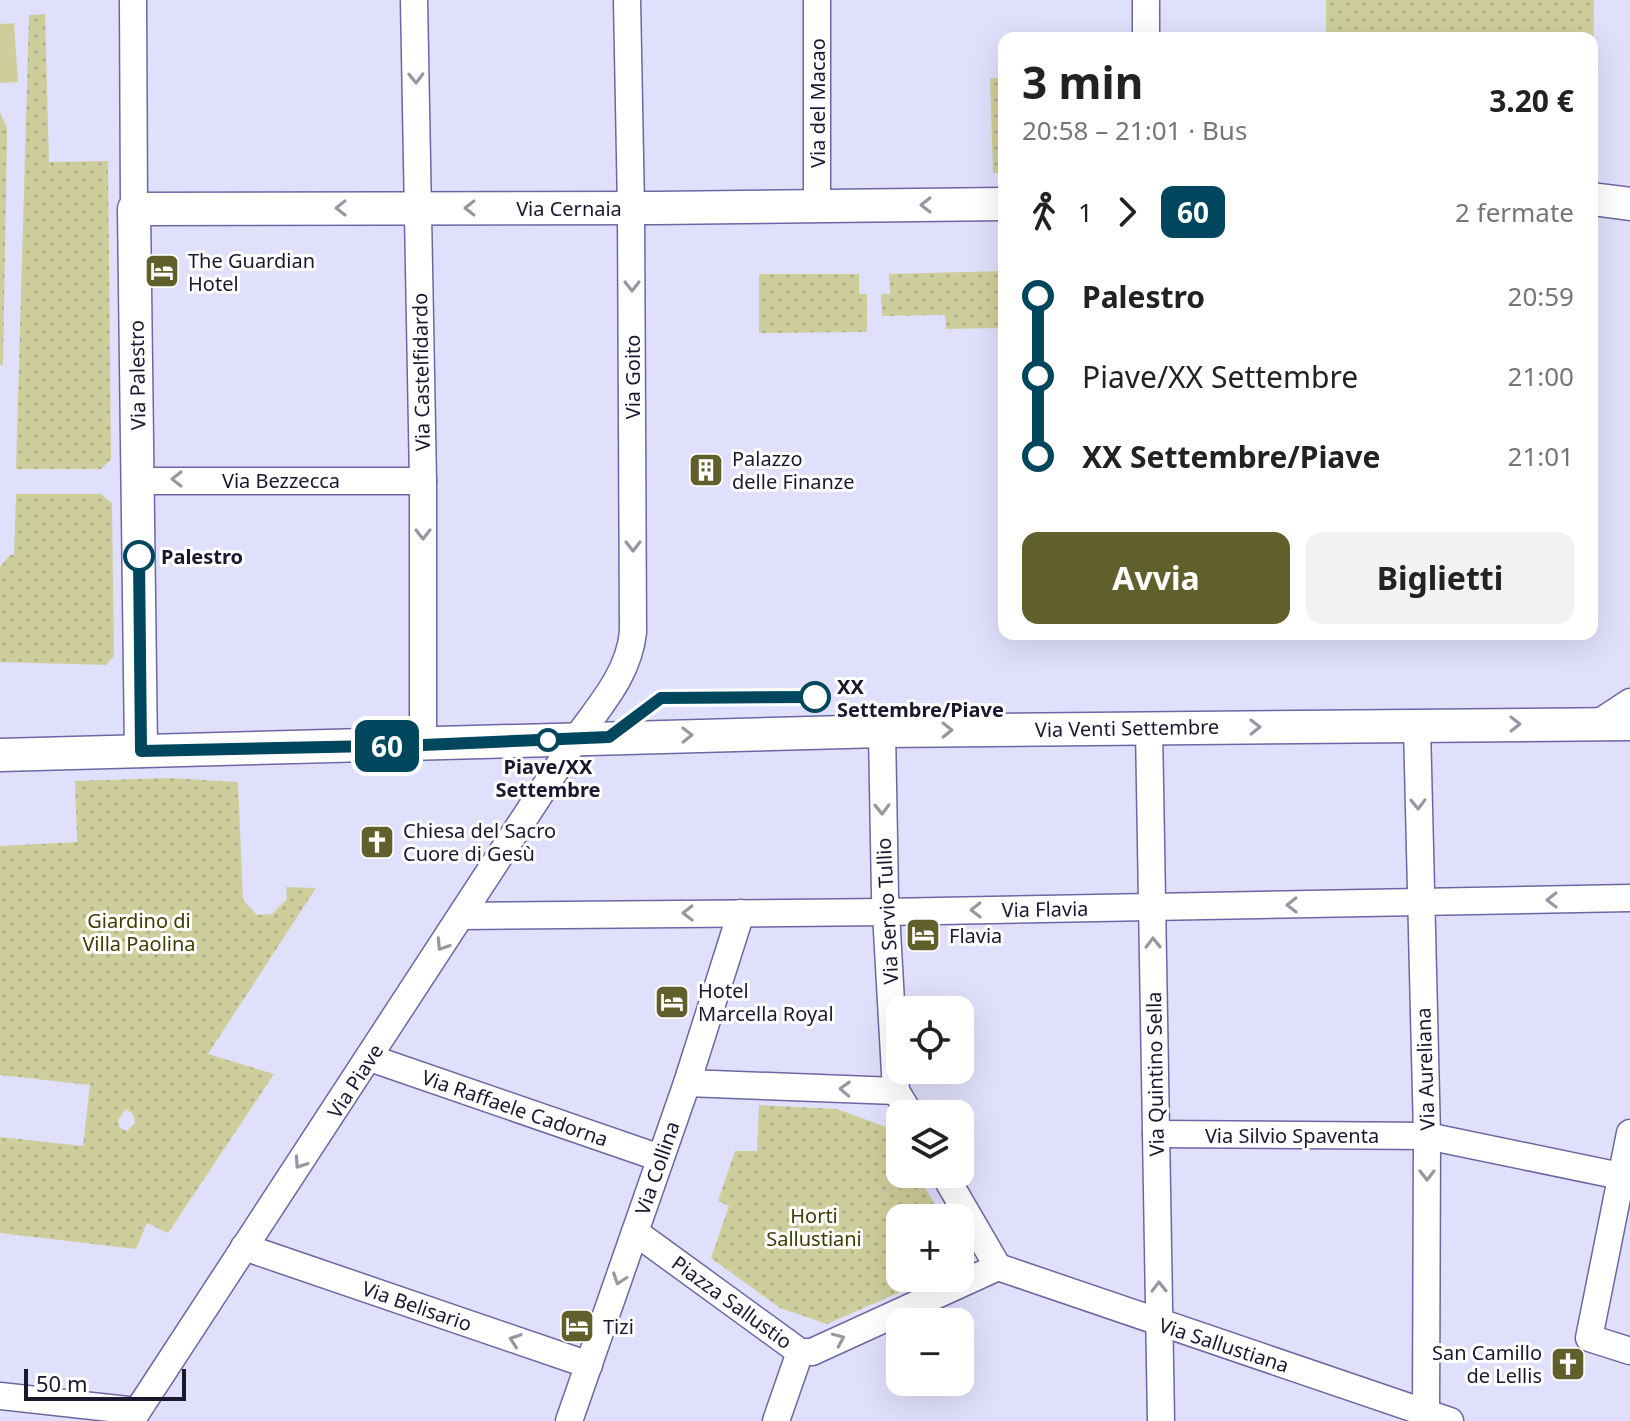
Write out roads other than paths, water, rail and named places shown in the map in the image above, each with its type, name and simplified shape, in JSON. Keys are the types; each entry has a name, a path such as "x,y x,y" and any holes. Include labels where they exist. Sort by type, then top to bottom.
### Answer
{"main road":[{"path":"1598,201 1630,204"},
{"name":"Via Cernaia","path":"134,209 998,204"},
{"name":"Via Palestro","path":"134,209 141,751"},
{"name":"Via Venti Settembre","path":"0,755 882,731 1630,724"}],"street":[{"name":"Via Palestro","path":"133,0 134,209"},
{"name":"Via Castelfidardo","path":"414,0 423,481 423,745"},
{"name":"Via Goito","path":"576,739 622,673 630,655 632,638 627,0"},
{"name":"Via del Macao","path":"817,0 817,207"},
{"path":"1146,0 1146,32"},
{"path":"1598,202 1615,206 1630,215"},
{"name":"Via Bezzecca","path":"138,481 423,481"},
{"path":"1598,723 1630,702"},
{"name":"Via Aureliana","path":"1417,726 1427,1136 1438,1417"},
{"name":"Via Quintino Sella","path":"1149,728 1161,1421"},
{"name":"Via Servio Tullio","path":"882,731 885,912 896,1091"},
{"name":"Via Piave","path":"134,1416 576,739"},
{"name":"Via Flavia","path":"461,916 885,912 1630,898"},
{"name":"Via Collina","path":"569,1421 687,1083 741,913"},
{"name":"Via Raffaele Cadorna","path":"370,1058 660,1158"},
{"path":"687,1083 896,1091 901,1100"},
{"path":"1630,1133 1626,1178 1589,1338 1630,1351"},
{"name":"Via Silvio Spaventa","path":"1156,1134 1427,1136 1626,1178"},
{"path":"952,1188 998,1267"},
{"name":"Piazza Sallustio","path":"635,1232 800,1352 812,1352 998,1267"},
{"name":"Via Belisario","path":"244,1247 589,1365"},
{"name":"Via Sallustiana","path":"998,1267 1438,1417"},
{"path":"776,1421 800,1352"},
{"path":"0,1396 134,1416"}],"place":[{"name":"The Guardian Hotel","path":"162,271"},
{"name":"Palazzo delle Finanze","path":"706,470"},
{"name":"Palestro","path":"139,556"},
{"name":"XX Settembre/Piave","path":"815,697"},
{"name":"Piave/XX Settembre","path":"548,740"},
{"name":"Chiesa del Sacro Cuore di Gesù","path":"377,842"},
{"name":"Flavia","path":"923,935"},
{"name":"Hotel Marcella Royal","path":"672,1002"},
{"name":"Tizi","path":"577,1326"},
{"name":"San Camillo de Lellis","path":"1568,1364"}],"park label":[{"name":"Giardino di Villa Paolina","path":"139,932"},
{"name":"Horti Sallustiani","path":"814,1226"}]}
